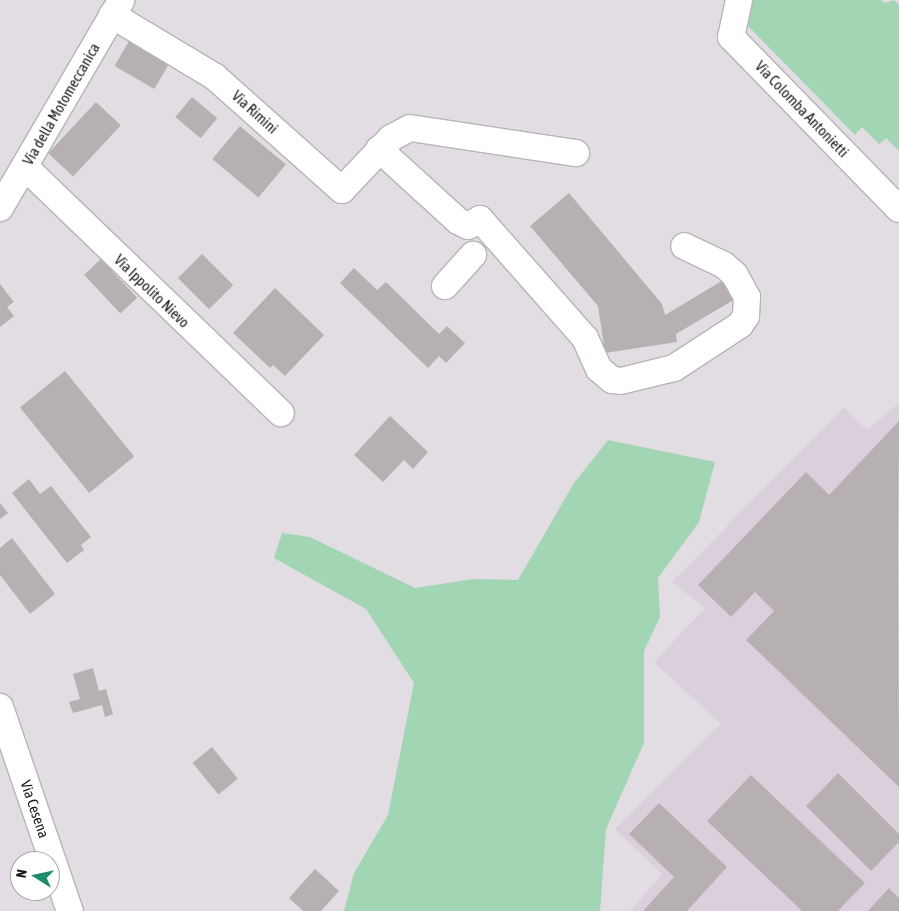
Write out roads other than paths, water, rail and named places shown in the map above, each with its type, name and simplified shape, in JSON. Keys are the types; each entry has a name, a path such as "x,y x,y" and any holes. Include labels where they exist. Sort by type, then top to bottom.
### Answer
{"street":[{"name":"Via Colomba Antonietti","path":"739,0 730,36 899,209"},
{"name":"Via Rimini","path":"117,8 210,74 342,190 379,149 398,133 419,128 576,153"},
{"name":"Via della Motomeccanica","path":"0,208 117,8"},
{"path":"379,149 458,221 474,223 585,338 602,374 618,381 664,372 682,364 740,325 746,316 747,297 735,274 724,264 684,246"},
{"name":"Via Ippolito Nievo","path":"25,167 281,413"},
{"path":"444,286 473,255"},
{"name":"Via Cesena","path":"0,707 70,911"}]}
